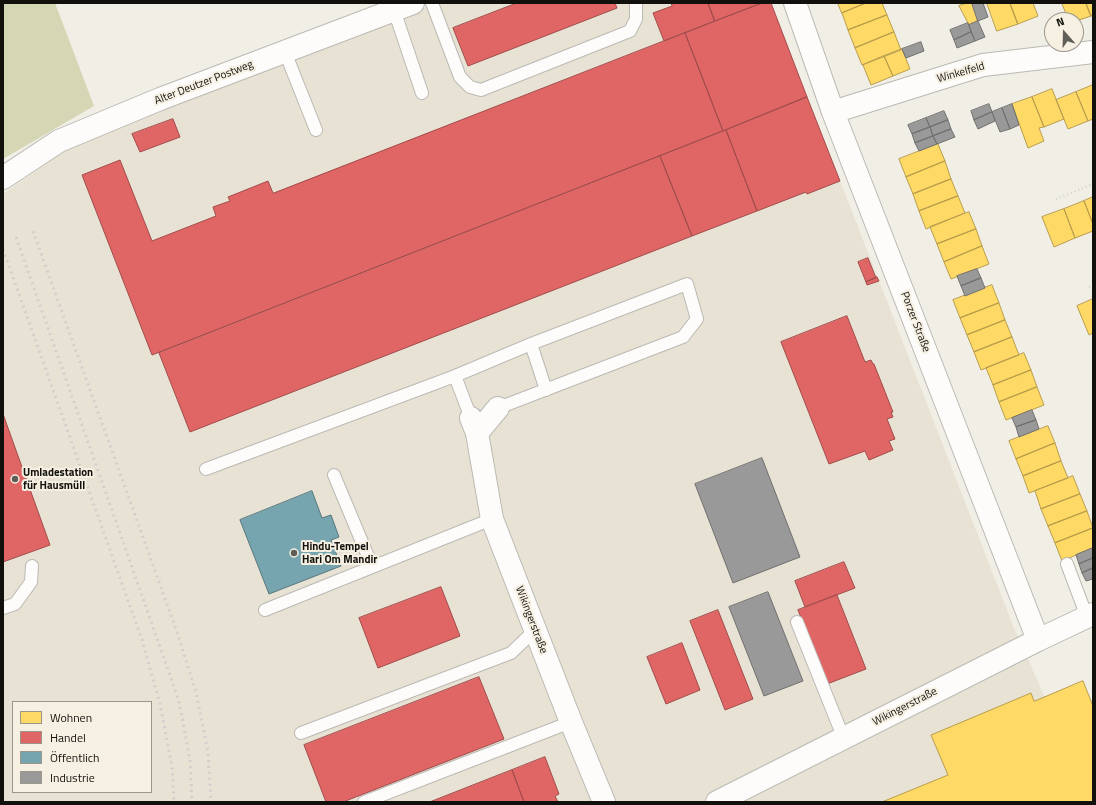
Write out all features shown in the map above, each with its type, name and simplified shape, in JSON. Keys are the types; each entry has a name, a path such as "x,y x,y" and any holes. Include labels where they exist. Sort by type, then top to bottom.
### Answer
{"street":[{"name":"Porzer Straße","path":"795,3 833,112 1038,640"},
{"name":"Alter Deutzer Postweg","path":"3,178 59,141 160,99 404,7"},
{"name":"Winkelfeld","path":"833,112 983,65 1093,52"},
{"path":"474,425 498,408"},
{"name":"Wikingerstraße","path":"474,425 492,520 604,802"},
{"name":"Wikingerstraße","path":"718,802 1090,615"}],"lane":[{"path":"432,3 460,77 470,87 481,90 630,31 636,20 636,3"},
{"path":"404,7 422,93"},
{"path":"285,52 316,130"},
{"path":"206,468 455,376 531,344 687,284 697,319 683,337 498,408"},
{"path":"531,344 546,390"},
{"path":"455,376 474,425"},
{"path":"334,475 372,566"},
{"path":"264,610 372,566 492,520"},
{"path":"1067,564 1090,615"},
{"path":"3,608 15,604 31,582 32,566"},
{"path":"797,622 844,739"},
{"path":"301,733 510,653 535,630"},
{"path":"364,802 571,722"}],"path":[{"path":"1056,198 1093,184"},
{"path":"1089,287 1093,286"}],"shaded area":[{"path":"437,3 771,3 1014,628 1092,802 3,802 3,194 71,147 347,36"}],"green space":[{"path":"3,3 55,3 94,106 3,159"}],"building: Wohnen":[{"path":"838,3 866,3 842,13"},
{"path":"866,3 882,3 887,15 848,30 842,13"},
{"path":"972,3 978,21 969,25 959,6"},
{"path":"987,3 1010,3 1018,24 997,31"},
{"path":"1010,3 1033,3 1038,16 1018,24"},
{"path":"1062,3 1086,3 1091,16 1084,18 1084,12 1066,12"},
{"path":"1086,3 1093,3 1093,15 1091,16"},
{"path":"887,15 894,32 855,48 848,30"},
{"path":"894,32 901,50 862,65 855,48"},
{"path":"902,49 910,69 893,76 884,56"},
{"path":"884,56 893,76 871,85 863,65"},
{"path":"1093,85 1093,119 1088,121 1076,92"},
{"path":"1052,89 1064,119 1044,127 1032,97"},
{"path":"1076,92 1088,121 1068,129 1056,100"},
{"path":"1032,97 1044,127 1039,128 1044,141 1028,148 1012,104"},
{"path":"938,144 945,161 906,177 899,159"},
{"path":"945,161 951,179 913,194 906,177"},
{"path":"951,179 958,196 919,211 913,194"},
{"path":"958,196 965,213 926,229 919,211"},
{"path":"1093,197 1093,224 1084,201"},
{"path":"1084,201 1093,224 1093,231 1075,238 1064,209"},
{"path":"1064,209 1075,238 1054,247 1042,217"},
{"path":"969,212 976,229 937,244 930,227"},
{"path":"976,229 982,246 944,262 937,244"},
{"path":"982,246 989,264 951,279 944,262"},
{"path":"992,285 999,303 960,318 953,300"},
{"path":"1093,299 1093,333 1089,335 1077,306"},
{"path":"999,303 1005,320 967,335 960,318"},
{"path":"1005,320 1012,337 974,352 967,335"},
{"path":"1012,337 1019,355 981,370 974,352"},
{"path":"1024,353 1031,370 993,385 986,368"},
{"path":"1031,370 1037,387 999,402 993,385"},
{"path":"1037,387 1044,405 1006,420 999,402"},
{"path":"1048,426 1055,443 1016,459 1009,441"},
{"path":"1055,443 1061,461 1023,476 1016,459"},
{"path":"1061,461 1068,478 1029,493 1023,476"},
{"path":"1073,476 1080,494 1041,509 1035,491"},
{"path":"1080,494 1087,511 1048,526 1041,509"},
{"path":"1087,511 1093,528 1055,543 1048,526"},
{"path":"1093,528 1093,548 1062,561 1055,543"},
{"path":"1083,681 1093,706 1093,802 882,802 948,775 931,735 1031,693 1034,701"}],"building: Handel":[{"path":"517,3 615,3 617,8 468,66 453,28"},
{"path":"671,3 708,3 715,21 664,41 653,13 672,6"},
{"path":"708,3 762,3 715,21"},
{"path":"762,3 771,3 807,97 723,131 685,33"},
{"path":"685,33 723,131 152,355 82,175 120,160 152,241 216,216 213,207 230,201 228,197 268,181 273,193"},
{"path":"807,97 840,181 807,194 806,192 757,211 726,130"},
{"path":"173,119 180,137 140,152 132,134"},
{"path":"726,130 757,211 692,236 660,156"},
{"path":"660,156 692,236 190,432 159,353"},
{"path":"868,258 876,278 866,282 858,262"},
{"path":"877,277 879,281 867,285 866,282"},
{"path":"847,316 865,362 871,360 874,364 893,412 891,412 893,417 887,419 895,439 889,441 893,450 869,460 865,451 829,464 781,342"},
{"name":"Umladestation für Hausmüll","path":"3,414 50,545 3,562"},
{"path":"844,562 855,588 805,607 795,581"},
{"path":"441,587 460,636 378,668 359,618"},
{"path":"837,595 866,669 827,684 798,610"},
{"path":"718,610 753,699 725,710 690,621"},
{"path":"682,643 700,690 666,704 647,657"},
{"path":"479,677 504,739 343,802 326,802 304,745"},
{"path":"545,757 559,794 555,796 558,802 524,802 512,770"},
{"path":"512,770 524,802 430,802"}],"building: Öffentlich":[{"name":"Hindu-Tempel Hari Om Mandir","path":"312,491 322,518 331,515 339,537 331,540 341,566 269,594 240,520"}],"building: Industrie":[{"path":"972,3 983,3 988,17 978,21"},
{"path":"978,21 985,37 975,41 969,25"},
{"path":"968,23 971,32 954,40 950,30"},
{"path":"971,32 975,41 957,48 954,40"},
{"path":"921,42 924,51 906,58 902,49"},
{"path":"989,104 992,112 974,120 971,111"},
{"path":"1012,104 1019,125 1010,129 1002,108"},
{"path":"1002,108 1010,129 1000,132 992,112"},
{"path":"944,111 948,120 930,127 926,118"},
{"path":"992,112 995,121 978,129 974,120"},
{"path":"926,118 930,127 912,134 908,125"},
{"path":"948,120 951,129 933,136 930,127"},
{"path":"930,127 933,136 915,143 912,134"},
{"path":"951,129 955,137 937,144 933,136"},
{"path":"933,136 937,144 919,151 915,143"},
{"path":"977,269 981,278 961,286 957,276"},
{"path":"981,278 985,288 965,296 961,286"},
{"path":"1032,410 1036,420 1016,427 1012,418"},
{"path":"1036,420 1039,429 1019,437 1016,427"},
{"path":"762,458 800,557 733,583 695,484"},
{"path":"1093,548 1093,558 1079,564 1076,555"},
{"path":"1093,558 1093,568 1082,573 1079,564"},
{"path":"1093,568 1093,579 1086,581 1082,573"},
{"path":"768,592 803,681 764,696 729,607"}],"railway":[{"path":"33,231 177,632 196,692 208,752 211,802"},
{"path":"16,237 179,701 190,760 192,802"},
{"path":"3,249 142,640 160,704 172,766 174,802"}],"place":[{"name":"Umladestation für Hausmüll","path":"15,479"},
{"name":"Hindu-Tempel Hari Om Mandir","path":"294,553"}]}
